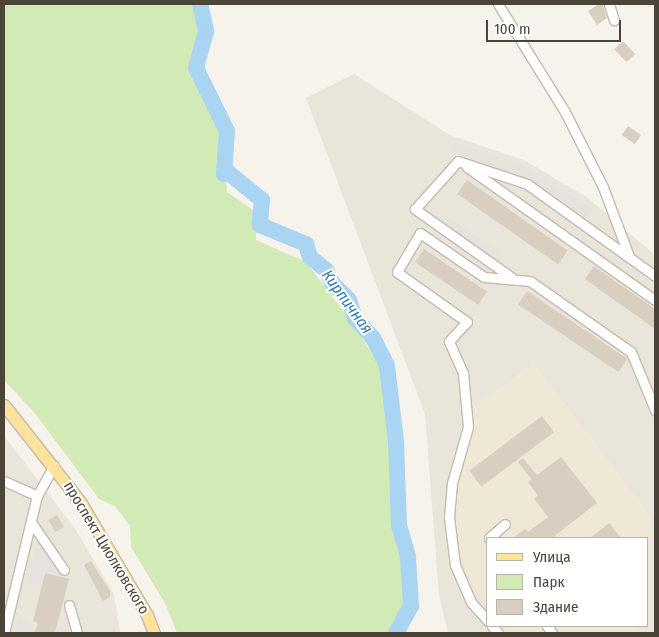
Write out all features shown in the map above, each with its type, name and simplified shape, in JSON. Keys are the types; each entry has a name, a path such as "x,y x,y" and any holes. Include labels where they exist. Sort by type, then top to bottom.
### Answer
{"main road":[{"name":"проспект Циолковского","path":"4,405 54,465 81,503 147,615 154,633"}],"street":[{"path":"498,4 569,120 603,188 629,256"},
{"path":"609,4 614,20"},
{"path":"458,161 527,184 655,276"},
{"path":"458,161 415,209 511,278"},
{"path":"458,161 655,300"},
{"path":"487,621 471,602 455,565 449,517 452,483 468,427 463,372 449,341 467,322 397,272 420,234 484,276 530,281 631,352 655,410"},
{"name":"проспект Циолковского","path":"4,633 37,496 54,465"},
{"path":"4,481 37,496"},
{"path":"31,522 64,570"},
{"path":"490,537 505,524"},
{"path":"69,605 77,633"}],"shaded area":[{"path":"354,74 450,135 526,161 588,198 655,255 655,633 448,633 439,595 425,414 306,98"},
{"path":"455,143 530,168 593,209 587,218 528,180 451,152"},
{"path":"446,216 504,254 499,261 441,224"},
{"path":"534,363 650,516 647,537 487,537 487,604 476,591 458,553 453,516 476,405"},
{"path":"4,436 74,527 114,594 120,633 4,633"},
{"path":"38,534 50,540 71,578 44,571 39,586 27,581"},
{"path":"18,618 34,625 31,633 14,633"},
{"path":"506,627 639,627 639,633 506,633"}],"green space":[{"path":"4,4 209,4 203,19 204,49 194,76 223,134 227,192 257,213 256,240 306,262 354,325 380,367 389,410 404,602 396,633 177,633 166,605 131,547 130,526 115,506 99,499 33,411 4,380"}],"building":[{"path":"599,4 603,4 607,18 597,25 588,11"},
{"path":"623,41 635,54 626,62 614,49"},
{"path":"628,126 641,135 635,144 622,135"},
{"path":"467,180 568,251 558,264 457,194"},
{"path":"424,249 487,291 478,305 415,262"},
{"path":"594,266 655,309 655,329 585,279"},
{"path":"527,291 627,359 618,372 518,304"},
{"path":"542,416 554,432 481,487 469,471"},
{"path":"561,457 597,503 553,537 514,537 525,529 528,532 548,517 534,499 538,496 528,482 532,480 518,462 523,458 537,475"},
{"path":"57,515 64,527 55,532 48,520"},
{"path":"609,523 620,537 591,537"},
{"path":"91,561 110,591 110,597 103,601 84,565"},
{"path":"45,573 69,579 55,633 34,633 38,623 33,621"}],"waterway":[{"name":"Кирпичная","path":"200,4 206,31 196,68 227,131 224,174 225,170 262,200 260,225 306,244 310,257 326,270 332,283 349,300 355,318 373,338 387,366 396,441 399,525 408,557 411,606 396,633"}]}
